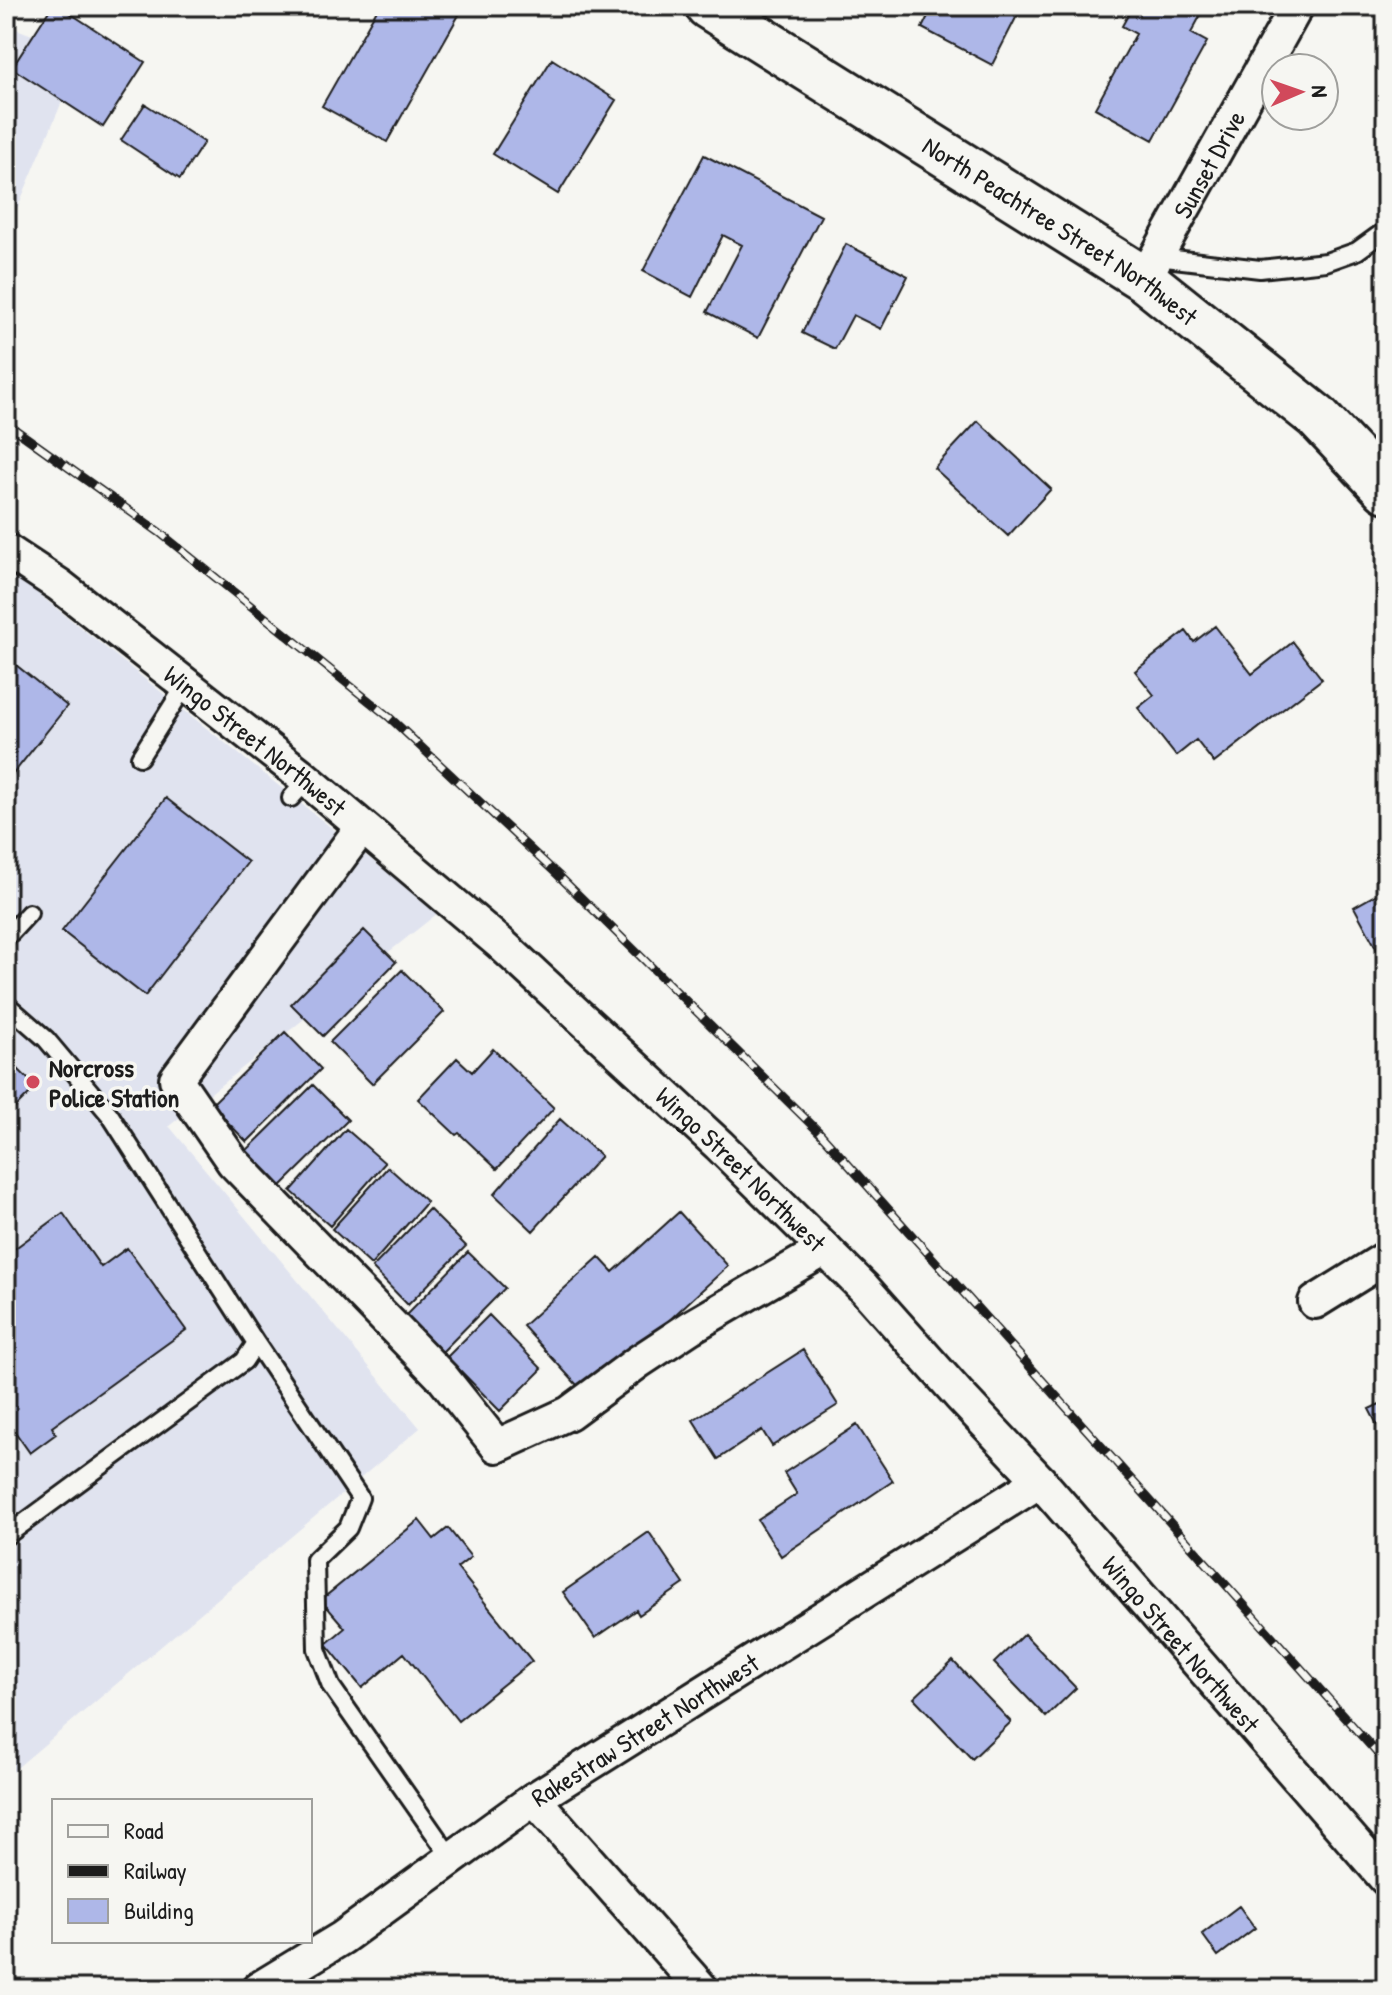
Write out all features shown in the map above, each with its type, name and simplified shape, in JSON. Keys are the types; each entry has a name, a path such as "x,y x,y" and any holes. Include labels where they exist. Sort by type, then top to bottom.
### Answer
{"street":[{"name":"North Peachtree Street Northwest","path":"708,6 1150,268 1317,417 1386,490"},
{"name":"Sunset Drive","path":"1150,268 1297,6"},
{"name":"Wingo Street Northwest","path":"6,550 59,585 186,684 299,789 362,827 500,943 708,1134 864,1288 1040,1481 1386,1879"},
{"path":"362,827 176,1079 233,1162 443,1378 497,1446 569,1413 691,1327 825,1249"},
{"path":"1315,1302 1386,1258"},
{"name":"Rakestraw Street Northwest","path":"258,1989 342,1938 534,1799 1040,1481"},
{"path":"534,1799 702,1989"}],"lane":[{"path":"1150,268 1260,269 1326,262 1357,251 1386,230"},
{"path":"140,757 186,684"},
{"path":"6,938 29,913"},
{"path":"6,1004 46,1039 110,1115 360,1498 348,1528 315,1560 317,1649 331,1686 452,1859"},
{"path":"6,1536 244,1361 256,1343"}],"shaded area":[{"path":"6,25 82,54 6,235"},
{"path":"6,568 438,913 169,1126 420,1428 6,1777"}],"building":[{"path":"52,6 59,6 145,62 103,127 12,68"},
{"path":"379,6 464,6 387,142 322,106"},
{"path":"933,6 1022,6 992,65 922,28"},
{"path":"1133,6 1194,6 1203,11 1191,33 1207,42 1153,140 1095,108 1136,34 1122,26"},
{"path":"552,59 616,100 558,194 493,154"},
{"path":"145,104 204,142 180,179 121,140"},
{"path":"704,155 821,216 758,338 707,312 742,245 723,235 692,297 643,271"},
{"path":"846,244 908,276 881,329 853,315 835,349 802,333"},
{"path":"978,421 1051,489 1008,536 934,468"},
{"path":"1215,626 1252,674 1293,642 1322,679 1214,763 1196,740 1176,756 1138,708 1154,695 1135,671 1186,631 1194,642"},
{"path":"6,657 67,706 6,783"},
{"path":"166,798 248,862 145,996 62,931"},
{"path":"1386,889 1386,966 1354,907"},
{"path":"364,930 396,962 323,1036 291,1004"},
{"path":"402,970 444,1012 372,1084 330,1042"},
{"path":"285,1032 321,1069 247,1142 211,1105"},
{"path":"493,1049 554,1108 497,1169 418,1099 457,1058 472,1072"},
{"path":"6,1057 36,1087 6,1117"},
{"path":"313,1085 348,1120 278,1189 243,1154"},
{"path":"560,1119 601,1156 533,1231 494,1194"},
{"path":"346,1129 385,1163 330,1226 291,1191"},
{"path":"388,1167 427,1202 371,1265 332,1229"},
{"path":"429,1209 466,1246 408,1305 372,1268"},
{"path":"679,1212 728,1266 587,1396 523,1326 599,1257 613,1272"},
{"path":"63,1213 101,1267 127,1248 186,1330 52,1427 56,1434 30,1453 6,1419 6,1255"},
{"path":"468,1252 505,1288 442,1352 406,1315"},
{"path":"489,1315 542,1369 500,1411 447,1357"},
{"path":"803,1350 838,1405 772,1446 762,1430 718,1459 693,1420"},
{"path":"1386,1401 1386,1442 1369,1409"},
{"path":"857,1425 893,1481 781,1556 758,1520 797,1494 784,1473"},
{"path":"419,1520 434,1539 448,1528 471,1557 457,1568 532,1661 458,1721 404,1653 362,1688 326,1644 345,1628 321,1600"},
{"path":"649,1532 684,1584 639,1615 636,1610 595,1638 563,1592"},
{"path":"1024,1634 1076,1688 1046,1717 994,1663"},
{"path":"953,1661 1011,1722 972,1759 914,1698"},
{"path":"1239,1906 1255,1928 1218,1956 1202,1934"}],"railway":[{"path":"6,423 159,532 389,717 558,875 820,1133 1386,1763"}],"place":[{"name":"Norcross Police Station","path":"33,1082"}]}
